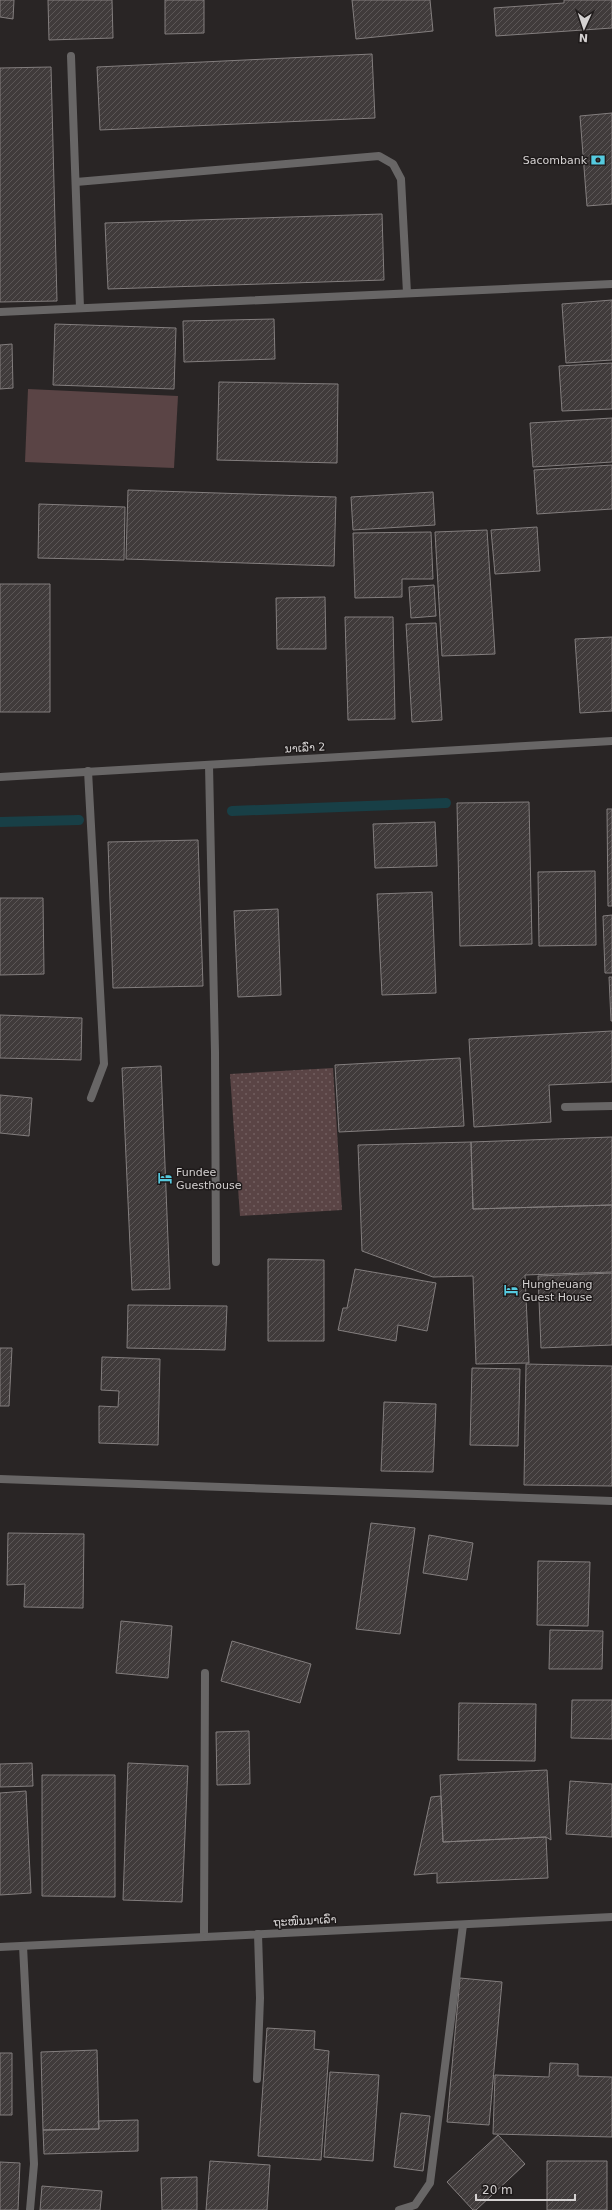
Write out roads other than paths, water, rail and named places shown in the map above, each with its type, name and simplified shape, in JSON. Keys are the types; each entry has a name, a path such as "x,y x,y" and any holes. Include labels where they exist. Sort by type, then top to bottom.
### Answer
{"street":[{"path":"71,56 80,308"},
{"path":"76,182 379,156 393,164 401,179 407,293"},
{"path":"0,312 612,284"},
{"name":"ນາເລົ່າ 2","path":"0,777 612,741"},
{"path":"208,765 215,1052 216,1262"},
{"path":"88,771 104,1064 91,1098"},
{"path":"565,1107 612,1106"},
{"path":"0,1479 612,1501"},
{"path":"204,1937 205,1673"},
{"name":"ຖະໜົນນາເລົ່າ","path":"0,1947 612,1917"},
{"path":"399,2210 415,2205 430,2183 463,1925"},
{"path":"257,2079 260,1998 258,1934"},
{"path":"23,1946 34,2164 30,2210"}],"waterway":[{"path":"232,811 446,803"},
{"path":"0,822 79,820"}],"place":[{"name":"Sacombank","path":"598,160"},
{"name":"Fundee Guesthouse","path":"165,1178"},
{"name":"Hungheuang Guest House","path":"511,1290"}]}
